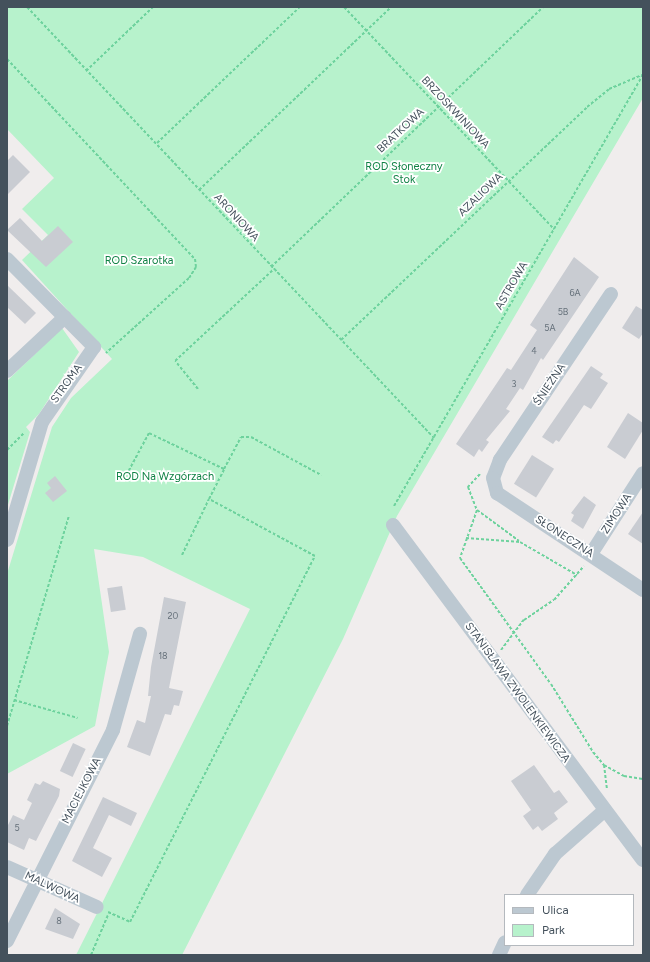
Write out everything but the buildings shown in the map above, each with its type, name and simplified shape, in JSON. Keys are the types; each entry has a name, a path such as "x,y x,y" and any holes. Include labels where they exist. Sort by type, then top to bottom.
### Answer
{"street":[{"path":"7,259 94,348"},
{"name":"ŚNIEŻNA","path":"495,474 611,294"},
{"path":"7,371 65,317"},
{"name":"STROMA","path":"7,540 42,422 94,348"},
{"name":"ZIMOWA","path":"591,554 643,473"},
{"name":"SŁONECZNA","path":"495,474 497,493 591,554 643,590"},
{"name":"STANISŁAWA ZWOLENKIEWICZA","path":"393,525 604,811 643,860"},
{"name":"MACIEJKOWA","path":"7,941 113,730 140,634"},
{"path":"528,894 555,854 604,811"},
{"name":"MALWOWA","path":"7,867 103,910"},
{"path":"499,955 504,944"}],"path":[{"name":"ARONIOWA","path":"27,7 434,438"},
{"path":"86,71 153,7"},
{"path":"157,143 300,7"},
{"name":"BRZOSKWINIOWA","path":"344,7 554,229"},
{"path":"199,190 391,7"},
{"name":"BRATKOWA","path":"271,267 543,7"},
{"path":"7,59 195,259 196,267 189,278 108,353 94,348"},
{"name":"AZALIOWA","path":"341,340 507,181 601,95 643,74"},
{"name":"ASTROWA","path":"394,506 643,74"},
{"path":"198,389 175,361 274,269"},
{"path":"128,472 149,433 224,469"},
{"path":"182,555 241,437 251,437 321,475"},
{"path":"495,474 482,473 468,486 477,510 522,543 577,575"},
{"path":"91,955 103,910 130,922 315,556 209,499"},
{"path":"477,510 460,558 604,765 624,776 643,779"},
{"path":"7,726 69,516"},
{"path":"466,538 522,543"},
{"path":"494,660 524,620 554,600 577,575 591,554"},
{"path":"14,700 78,718"}],"green space":[{"path":"7,7 643,7 643,98 397,516 343,639 182,955 76,955 250,609 143,557 94,549 109,652 95,726 7,774 7,574 52,427 71,398 112,359 22,260 48,235 22,209 54,178 7,129"},
{"path":"62,328 79,352 39,414 26,427 30,432 7,508 7,381"}],"park label":[{"name":"ROD Słoneczny Stok","path":"404,174"},
{"name":"ROD Szarotka","path":"139,261"},
{"name":"ROD Na Wzgórzach","path":"165,477"}]}
